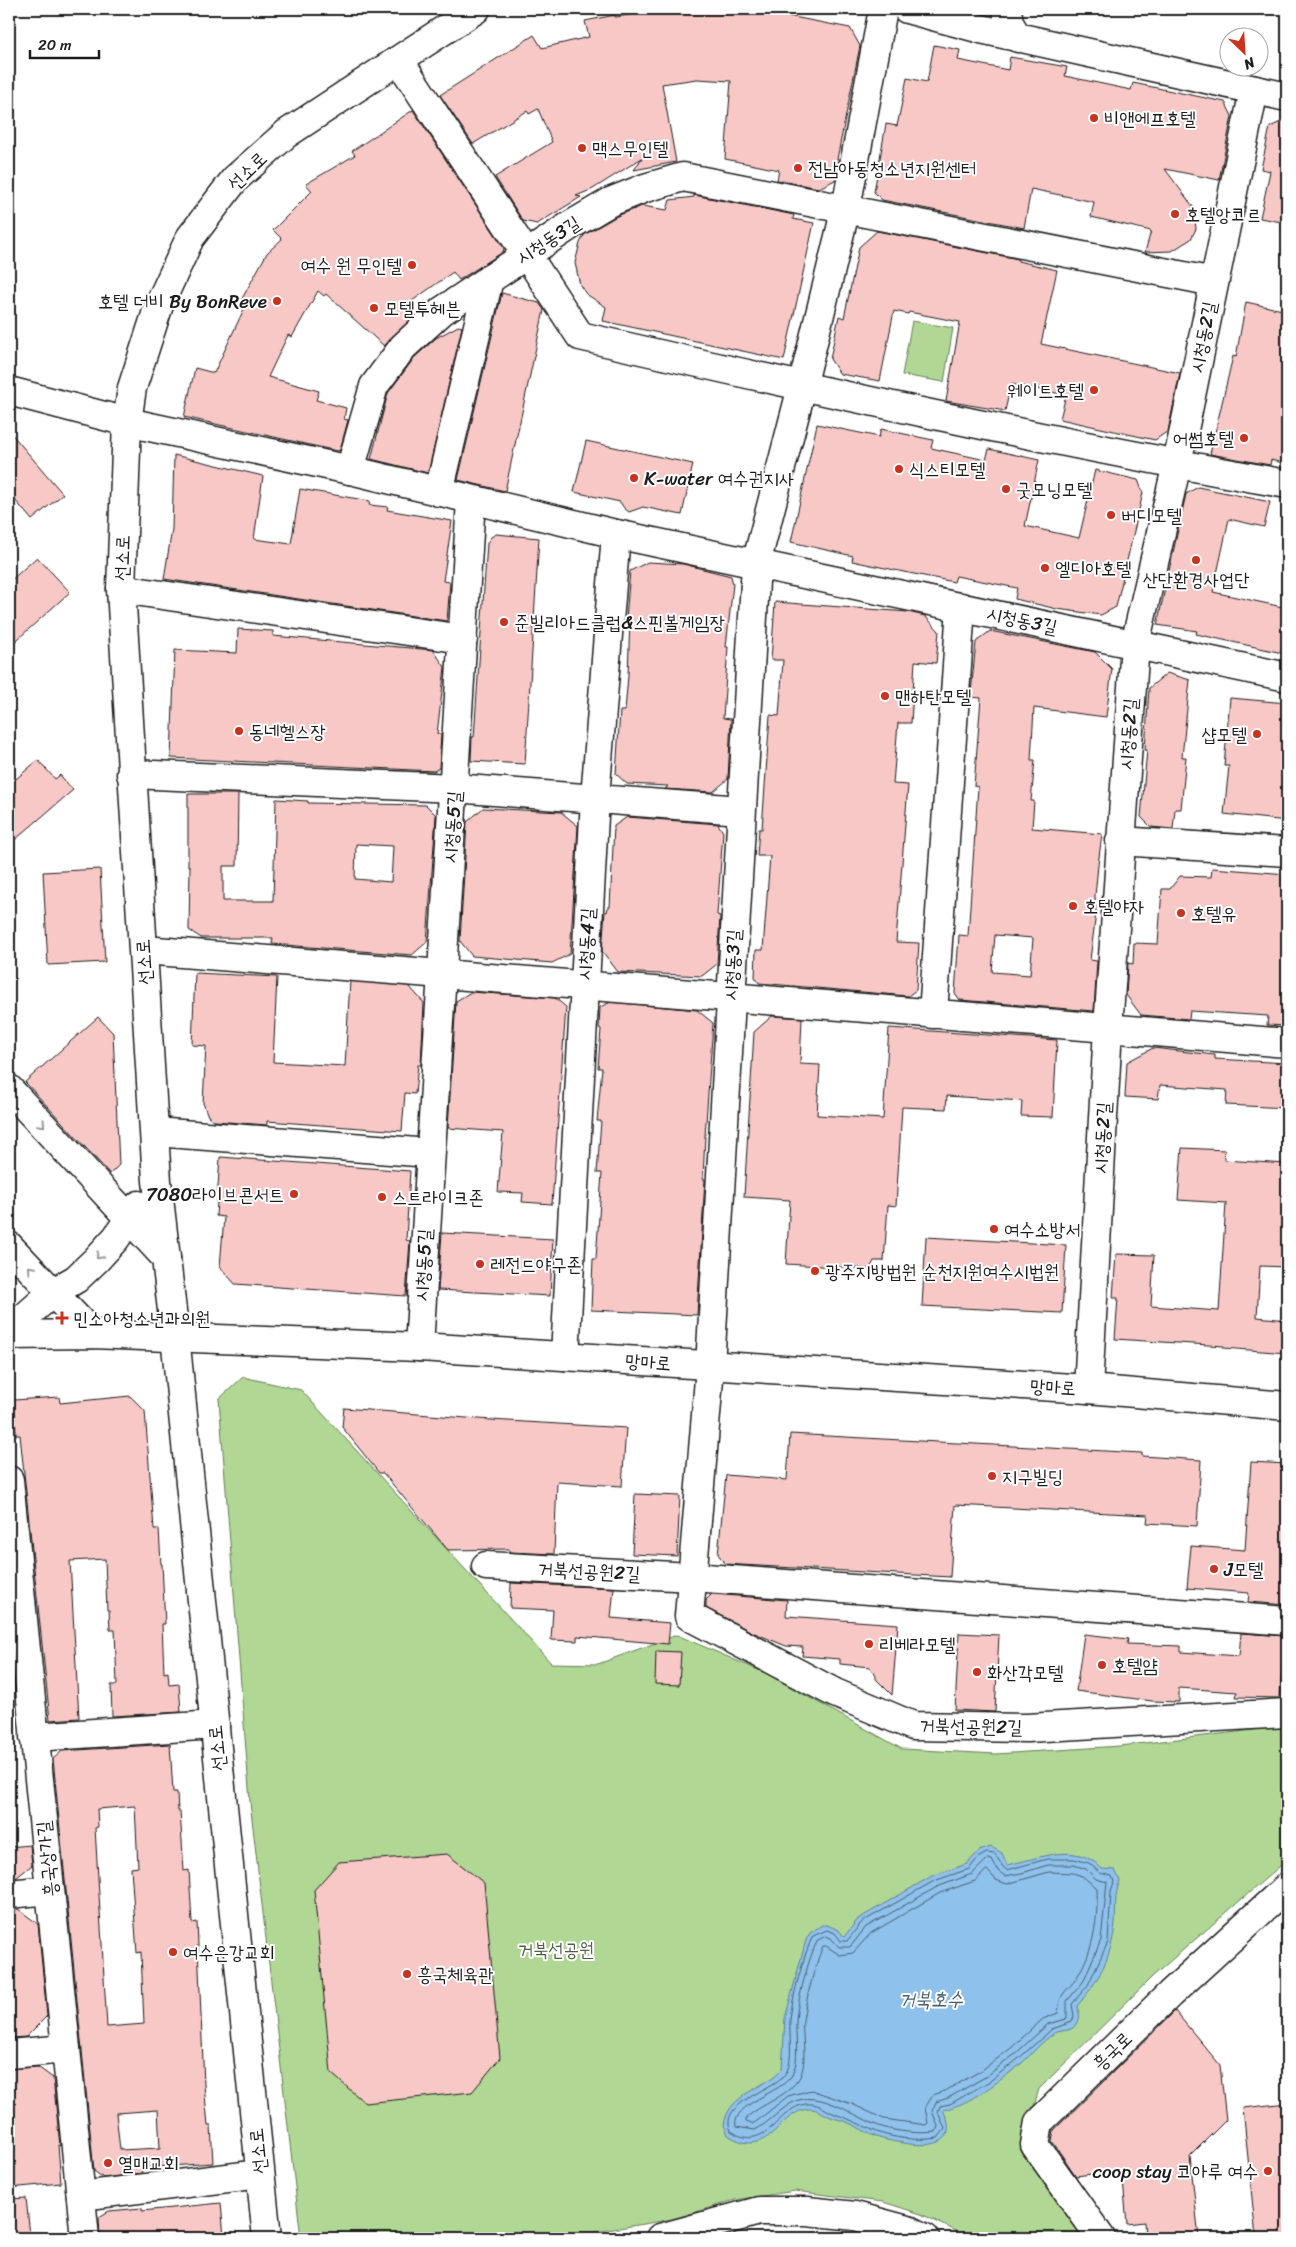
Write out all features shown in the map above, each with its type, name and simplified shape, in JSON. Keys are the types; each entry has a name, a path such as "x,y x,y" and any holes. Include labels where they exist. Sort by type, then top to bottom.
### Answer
{"street":[{"name":"선소로","path":"267,2238 175,1336 157,1181 121,589 128,422 132,388 159,305 190,238 235,179 286,134 476,9"},
{"name":"시청동3길","path":"710,1367 756,564 846,208 883,9"},
{"path":"907,9 1018,38 1287,97"},
{"path":"1007,9 1009,23 1018,38"},
{"path":"399,60 580,336 802,387 1177,464 1287,484"},
{"name":"시청동2길","path":"1088,1389 1108,1028 1135,644 1177,464 1254,90"},
{"name":"시청동3길","path":"350,470 374,386 403,347 442,311 527,254 610,202 646,188 683,177 1214,282"},
{"path":"439,492 489,279"},
{"path":"9,391 128,422 350,470 616,534 756,564"},
{"name":"시청동5길","path":"419,1347 471,500"},
{"name":"시청동4길","path":"565,1356 595,798 616,534"},
{"name":"시청동3길","path":"756,564 1287,677"},
{"path":"121,589 463,639"},
{"path":"933,1014 961,607"},
{"path":"132,774 454,788 741,810"},
{"path":"1120,841 1287,852"},
{"path":"144,950 584,983 730,998 1287,1043"},
{"path":"9,1089 166,1258"},
{"path":"155,1132 430,1153"},
{"path":"9,1332 52,1293 76,1279 96,1260 116,1238 157,1181"},
{"path":"9,1246 92,1334"},
{"name":"망마로","path":"9,1335 175,1336 419,1347 710,1367 1088,1389 1287,1406"},
{"name":"거북선공원2길","path":"710,1367 689,1616 835,1693 913,1726 1027,1728 1287,1713"},
{"name":"흥국상가길","path":"9,1480 12,1549 34,1737 85,2238"},
{"name":"거북선공원2길","path":"486,1566 692,1577 1287,1621"},
{"path":"34,1737 214,1725"},
{"name":"흥국로","path":"1101,2238 1035,2145 1039,2122 1170,1994 1287,1887"},
{"path":"9,1894 50,1890"},
{"path":"9,2054 66,2049"},
{"path":"80,2196 260,2174"},
{"path":"670,2237 759,2211 807,2211 855,2216 911,2231 925,2238"}],"green space":[{"path":"912,321 953,328 944,382 902,375"},
{"name":"거북선공원","path":"243,1377 301,1390 551,1663 598,1664 677,1635 765,1673 902,1749 996,1754 1120,1746 1287,1726 1287,1860 1153,1976 1039,2089 1021,2151 1083,2238 967,2238 921,2214 883,2202 795,2191 735,2200 673,2219 560,2238 301,2238 250,1802 219,1399"}],"water":[{"name":"거북호수","path":"991,1847 1002,1853 1007,1865 1044,1856 1069,1853 1081,1855 1092,1860 1102,1869 1115,1870 1120,1881 1116,1896 1115,1923 1111,1946 1098,1977 1077,2006 1079,2017 1075,2027 1053,2034 1022,2063 984,2091 963,2103 943,2110 948,2125 947,2135 940,2141 917,2145 879,2138 848,2123 811,2109 798,2112 772,2133 754,2143 742,2142 728,2135 724,2125 732,2106 782,2069 785,2018 806,1940 810,1933 822,1925 827,1925 839,1930 844,1937 858,1919 932,1876 967,1864 979,1851"}],"building":[{"path":"673,9 752,9 850,28 860,46 837,159 839,159 835,180 819,188 777,180 779,170 725,159 731,81 697,79 662,84 676,162 634,170 642,158 593,189 576,196 581,197 537,224 523,221 495,177 552,142 538,109 529,114 527,111 473,144 440,95 534,35 542,48 589,37 585,21 615,15 615,17"},
{"path":"934,45 960,50 958,60 1008,70 1010,57 1067,67 1065,76 1131,90 1133,83 1225,102 1232,116 1219,180 1165,169 1194,208 1196,229 1191,239 1172,251 1145,252 1151,231 1091,217 1094,202 1031,189 1024,228 882,200 874,192 886,124 897,126 907,78 927,82"},
{"path":"413,110 504,248 503,252 459,280 453,272 405,306 415,315 384,346 326,294 324,296 318,291 292,337 288,335 268,377 319,391 316,400 346,408 344,419 348,420 340,450 337,451 184,417 195,368 214,373 244,309 238,306 267,253 282,239 273,230 312,191 306,184 355,155 352,151"},
{"path":"1287,119 1287,223 1260,218 1270,171 1261,169 1270,127"},
{"path":"694,195 794,215 793,219 814,223 784,360 603,321 606,307 586,294 580,285 575,263 584,235 617,216 642,206 667,210 670,200 694,197"},
{"path":"877,231 1018,259 1018,261 1057,270 1041,344 1180,373 1168,431 1155,440 1060,419 1066,395 1011,384 1005,411 946,401 960,322 909,312 908,314 894,311 880,381 840,374 830,359 839,316 844,318 859,247"},
{"path":"502,293 539,303 544,310 505,491 458,480"},
{"path":"1246,302 1287,311 1287,464 1271,460 1270,465 1210,454 1233,356 1236,357"},
{"path":"458,326 462,327 428,473 371,459 388,393 415,357 436,338"},
{"path":"817,424 879,437 881,429 933,440 931,448 986,460 989,449 1039,460 1025,526 1079,538 1095,470 1138,480 1143,493 1116,607 1101,615 1057,609 1015,599 1017,588 956,576 954,582 904,572 852,561 853,556 791,542"},
{"path":"9,431 63,494 32,520 9,493"},
{"name":"K-water 여수권지사","path":"586,441 693,464 682,515 643,507 629,512 620,502 574,492"},
{"path":"174,455 263,476 254,539 291,544 300,489 370,501 369,505 388,507 387,510 452,521 443,581 450,582 447,621 164,579 172,529"},
{"name":"산단환경사업단","path":"1198,487 1270,502 1264,527 1229,519 1213,592 1287,608 1287,654 1196,634 1197,631 1157,625 1186,494"},
{"path":"496,534 539,538 525,764 471,761 487,543"},
{"path":"37,557 70,592 9,647 9,582"},
{"path":"648,562 683,564 731,576 733,584 726,647 728,647 723,718 731,719 728,779 713,792 665,789 668,786 627,784 616,774 620,711 625,711 628,675 630,619 626,619 630,571"},
{"path":"775,602 908,612 925,616 939,631 936,663 915,661 911,723 898,723 893,784 908,785 896,942 919,943 916,990 908,996 759,983 755,977 756,950 763,950 770,856 757,856 759,829 762,829 770,715 779,716 783,660 771,660"},
{"path":"238,629 273,631 273,636 433,650 445,667 437,734 441,734 439,768 434,771 171,758 175,650 237,653"},
{"path":"990,631 1095,652 1112,669 1106,717 1034,708 1031,760 1035,760 1031,801 1034,801 1032,828 1102,834 1095,896 1096,913 1090,960 1097,961 1094,1011 960,1000 955,993 959,935 968,936 978,787 974,786 981,698 970,697 976,642","holes":["995,935 1033,938 1030,975 992,972"]},
{"path":"1167,673 1190,680 1182,757 1186,757 1181,809 1175,809 1173,829 1151,827 1141,817 1147,750 1145,750 1149,688"},
{"path":"1230,698 1287,703 1287,821 1224,814 1229,766 1224,766"},
{"path":"38,760 55,779 60,775 73,790 9,845 9,785"},
{"path":"188,794 238,794 237,866 223,866 223,901 273,901 276,799 308,801 308,803 426,805 436,815 427,942 412,955 272,944 273,938 201,938 189,930 190,866 188,866","holes":["356,844 393,846 391,882 355,879"]},
{"path":"483,808 561,812 578,826 570,954 552,963 472,956 460,941 467,822"},
{"path":"627,817 718,824 723,832 717,915 720,916 717,964 702,976 618,972 602,951 605,911 607,912 608,907 610,907 614,826"},
{"path":"1212,868 1287,874 1287,1026 1267,1025 1268,1016 1190,1011 1189,1019 1141,1015 1126,995 1128,963 1133,964 1134,943 1158,944 1162,889 1170,889 1180,876 1211,877"},
{"path":"100,869 105,962 48,965 43,872"},
{"path":"195,973 277,977 273,1062 345,1066 350,981 409,986 424,1003 421,1065 418,1065 415,1094 405,1093 402,1131 267,1121 267,1125 215,1121 208,1116 203,1103 206,1046 192,1045"},
{"path":"471,992 555,998 566,1007 552,1204 522,1202 523,1193 498,1192 503,1132 448,1128 456,1001"},
{"path":"611,1002 697,1010 713,1023 705,1136 703,1179 705,1179 697,1315 591,1310 593,1259 596,1259 602,1173 597,1173 601,1121 597,1121 602,1068 598,1068 601,1029 599,1028 600,1007"},
{"path":"772,1016 802,1018 800,1064 820,1065 817,1115 883,1119 889,1028 1057,1040 1053,1117 1021,1116 1022,1101 947,1096 946,1109 902,1107 896,1206 888,1205 884,1261 874,1261 870,1269 786,1264 790,1200 744,1197 754,1032"},
{"path":"98,1017 113,1033 119,1165 110,1174 25,1082"},
{"path":"1153,1048 1215,1055 1215,1059 1287,1063 1287,1108 1226,1105 1227,1090 1160,1085 1158,1099 1125,1097 1127,1062"},
{"path":"1182,1148 1225,1150 1224,1160 1287,1164 1287,1267 1260,1266 1257,1317 1287,1320 1287,1353 1224,1348 1224,1346 1115,1339 1118,1298 1113,1298 1116,1254 1154,1255 1151,1306 1219,1311 1226,1203 1178,1200"},
{"path":"220,1157 410,1171 406,1240 410,1241 406,1296 235,1284 220,1267 224,1217 216,1216"},
{"path":"442,1233 553,1239 550,1296 438,1290"},
{"path":"926,1237 1066,1245 1062,1313 922,1306"},
{"path":"130,1396 145,1411 154,1529 159,1529 162,1564 165,1624 162,1624 164,1673 168,1672 169,1685 179,1684 181,1712 112,1716 111,1685 117,1685 115,1630 110,1630 109,1610 107,1610 105,1559 70,1561 79,1718 50,1720 20,1435 16,1435 14,1400 59,1397 60,1403"},
{"path":"344,1408 491,1420 626,1428 622,1486 557,1482 554,1554 509,1552 509,1549 448,1550 383,1473 379,1473 342,1427"},
{"path":"790,1434 1142,1453 1142,1456 1201,1460 1197,1526 1147,1523 1148,1515 955,1505 950,1577 725,1564 718,1554 726,1475 787,1480"},
{"path":"1251,1462 1287,1464 1287,1605 1248,1602 1249,1593 1187,1588 1191,1546 1245,1550"},
{"path":"635,1494 680,1496 677,1556 632,1554"},
{"path":"511,1583 614,1588 611,1618 670,1623 668,1644 577,1636 577,1641 551,1640 553,1610 510,1608"},
{"path":"712,1594 787,1600 786,1616 898,1624 892,1695 877,1680 870,1667 840,1664 840,1659 802,1656 803,1647 786,1646 752,1632 706,1608 706,1600"},
{"name":"화산각모텔","path":"959,1633 999,1635 995,1712 955,1710"},
{"path":"1241,1633 1284,1636 1280,1698 1236,1697 1237,1692 1179,1688 1179,1702 1152,1701 1076,1691 1084,1634 1128,1639 1127,1644 1181,1646 1181,1652 1239,1656"},
{"path":"9,1634 14,1684 9,1679"},
{"path":"656,1651 681,1652 679,1685 655,1684"},
{"path":"170,1744 173,1792 177,1792 178,1811 180,1811 184,1871 189,1870 192,1923 197,1922 204,2085 208,2125 211,2125 213,2163 141,2168 142,2173 103,2178 94,2171 53,1759 62,1751","holes":["135,1806 138,1867 131,1868 137,1953 141,1952 144,2024 107,2027 95,1828 98,1827 97,1809","158,2110 160,2148 120,2150 116,2113"]},
{"path":"30,1845 32,1865 16,1878 9,1878 9,1847"},
{"name":"흥국체육관","path":"447,1854 484,1883 500,2058 472,2092 365,2103 331,2073 314,1890 339,1862"},
{"path":"9,1909 18,1909 38,1924 47,2016 26,2037 11,2038 9,2019"},
{"path":"1175,2011 1220,2065 1226,2120 1190,2156 1199,2238 1145,2238 1144,2222 1127,2224 1122,2170 1076,2176 1052,2141 1054,2130"},
{"path":"38,2067 53,2078 60,2146 58,2145 61,2183 10,2188 9,2069"},
{"name":"coop stay 코아루 여수","path":"1287,2103 1287,2235 1256,2238 1243,2108"},
{"path":"26,2198 30,2235 11,2237 9,2199"},
{"path":"221,2203 224,2237 100,2238 99,2217 109,2211 142,2208 142,2211"}],"place":[{"name":"비앤에프호텔","path":"1094,118"},
{"name":"맥스무인텔","path":"582,148"},
{"name":"전남아동청소년지원센터","path":"798,168"},
{"name":"호텔앙코르","path":"1175,214"},
{"name":"여수 원 무인텔","path":"412,265"},
{"name":"호텔 더비 By BonReve","path":"277,301"},
{"name":"모텔투헤븐","path":"374,308"},
{"name":"웨이트호텔","path":"1094,390"},
{"name":"어썸호텔","path":"1244,438"},
{"name":"식스티모텔","path":"899,469"},
{"name":"K-water 여수권지사","path":"634,478"},
{"name":"굿모닝모텔","path":"1006,489"},
{"name":"버디모텔","path":"1111,515"},
{"name":"산단환경사업단","path":"1196,560"},
{"name":"엘디아호텔","path":"1045,568"},
{"name":"준빌리아드클럽&스핀볼게임장","path":"504,622"},
{"name":"맨하탄모텔","path":"885,696"},
{"name":"동네헬스장","path":"239,731"},
{"name":"샵모텔","path":"1257,734"},
{"name":"호텔야자","path":"1073,906"},
{"name":"호텔유","path":"1181,913"},
{"name":"7080라이브콘서트","path":"294,1194"},
{"name":"스트라이크존","path":"382,1197"},
{"name":"여수소방서","path":"994,1229"},
{"name":"레전드야구존","path":"480,1264"},
{"name":"광주지방법원 순천지원여수시법원","path":"815,1271"},
{"name":"민소아청소년과의원","path":"62,1318"},
{"name":"지구빌딩","path":"992,1476"},
{"name":"J모텔","path":"1214,1569"},
{"name":"리베라모텔","path":"869,1644"},
{"name":"호텔얌","path":"1102,1665"},
{"name":"화산각모텔","path":"977,1672"},
{"name":"여수은강교회","path":"173,1952"},
{"name":"흥국체육관","path":"407,1974"},
{"name":"열매교회","path":"108,2163"},
{"name":"coop stay 코아루 여수","path":"1268,2171"}]}
